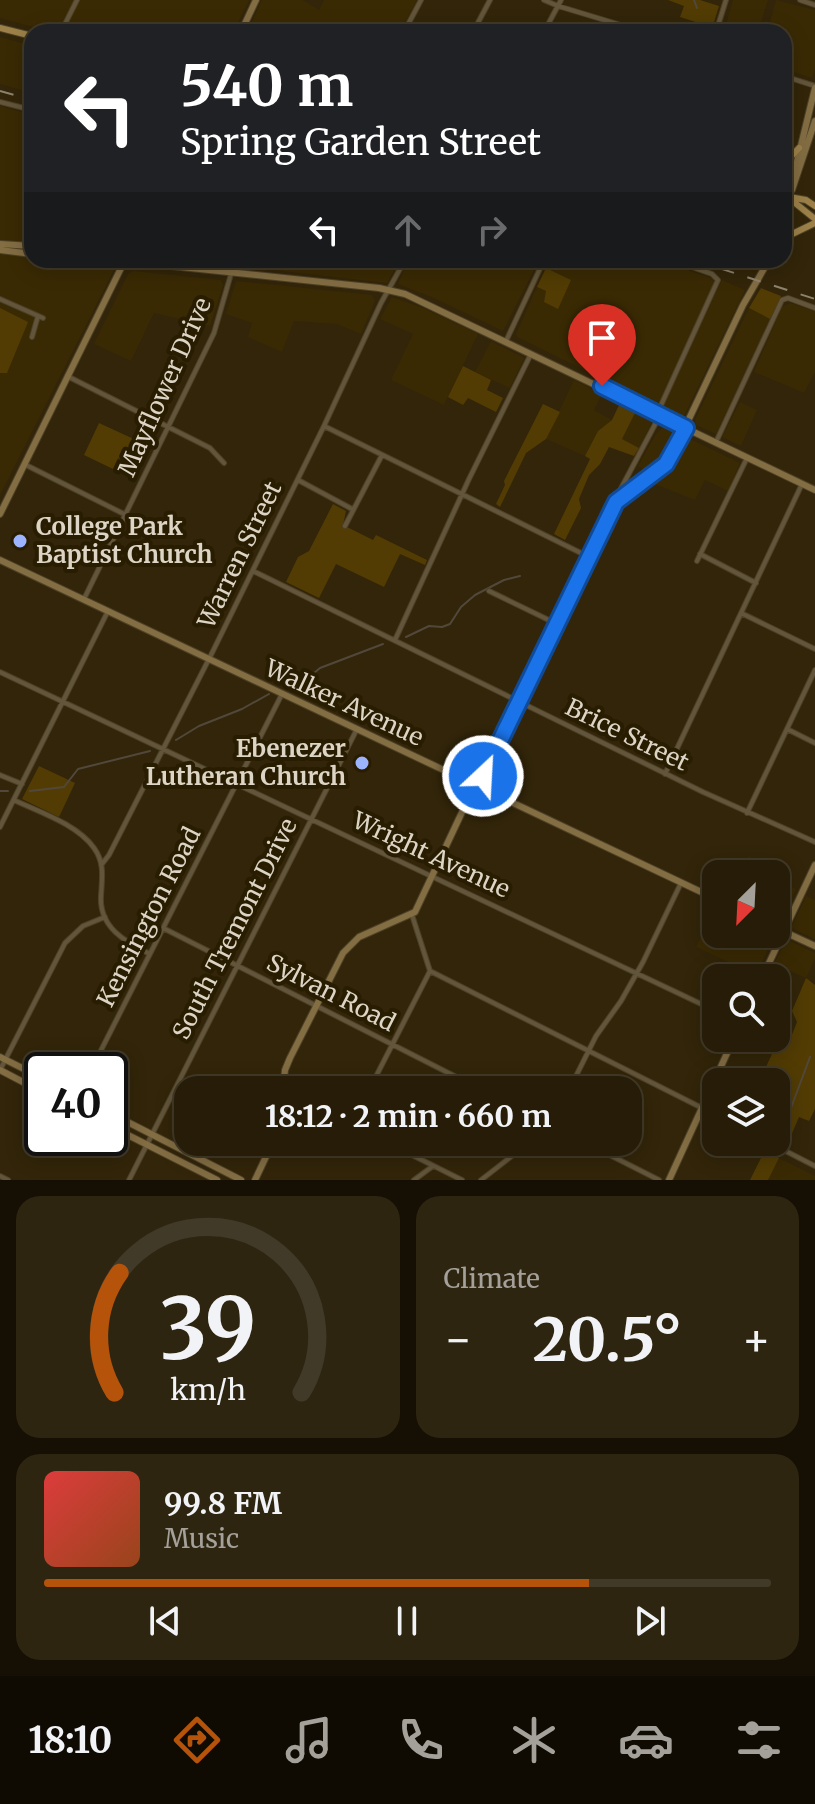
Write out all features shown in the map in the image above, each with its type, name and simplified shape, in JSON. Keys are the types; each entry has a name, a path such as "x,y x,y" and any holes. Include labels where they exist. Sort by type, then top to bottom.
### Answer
{"main road":[{"path":"0,28 24,34"},
{"path":"792,155 799,148"},
{"path":"792,197 815,206"},
{"path":"792,201 815,221 792,234"}],"street":[{"path":"65,24 77,0"},
{"path":"245,24 256,0"},
{"path":"408,24 421,0"},
{"path":"477,24 490,0"},
{"path":"544,0 618,24"},
{"path":"548,24 561,0"},
{"path":"718,24 726,0"},
{"path":"800,0 815,5"},
{"path":"792,79 815,87 792,174"},
{"path":"0,103 24,108"},
{"path":"792,186 798,177 815,121"},
{"path":"0,244 24,246"},
{"path":"0,250 24,253"},
{"path":"0,514 120,268"},
{"path":"185,268 389,290 419,299 815,490"},
{"name":"Warren Street","path":"102,864 209,659 401,268"},
{"path":"506,341 540,268"},
{"path":"284,1076 343,953 359,937 412,915 433,876 659,415 713,292 717,278 692,268"},
{"path":"616,502 666,464 743,305 764,268"},
{"name":"Mayflower Drive","path":"84,599 214,333 231,274"},
{"path":"716,442 782,300 788,298 815,308"},
{"path":"0,299 40,317 32,337"},
{"path":"395,640 531,353"},
{"path":"67,376 210,448 224,463"},
{"path":"324,426 589,557"},
{"path":"345,526 382,455"},
{"path":"697,561 747,458"},
{"path":"24,464 126,515"},
{"path":"298,480 353,510"},
{"path":"665,774 802,484"},
{"path":"700,554 756,583"},
{"name":"Walker Avenue","path":"0,560 702,893"},
{"name":"Brice Street","path":"253,571 665,774 815,842"},
{"path":"489,591 557,624"},
{"path":"0,827 109,611"},
{"path":"741,613 815,649"},
{"path":"747,813 815,670"},
{"name":"Wright Avenue","path":"0,672 702,1004"},
{"name":"Kensington Road","path":"100,1052 282,694"},
{"name":"South Tremont Drive","path":"129,1180 357,728"},
{"path":"787,729 815,743"},
{"path":"0,775 22,784"},
{"path":"14,800 78,833 96,850 102,864 101,905 105,917 120,938 150,954"},
{"path":"0,812 6,815"},
{"path":"790,918 815,865"},
{"path":"576,1076 636,973 681,883"},
{"path":"376,1076 430,971 412,915"},
{"path":"24,1083 0,1070 3,1059 65,943 83,926 105,917"},
{"name":"Sylvan Road","path":"163,928 454,1076"},
{"path":"790,934 815,946"},
{"path":"430,971 702,1108"},
{"path":"3,1059 24,1069"},
{"path":"669,1180 702,1110"},
{"path":"128,1122 241,1180"},
{"path":"128,1136 217,1180"},
{"path":"790,1153 815,1166"},
{"path":"255,1180 266,1156"},
{"path":"413,1156 462,1180"},
{"path":"481,1180 512,1156"},
{"path":"612,1156 659,1180"},
{"path":"414,1180 433,1166"},
{"path":"0,1176 8,1180"}],"shaded area":[{"path":"0,0 249,0 238,24 24,25 0,18"},
{"path":"262,0 303,0 319,10 324,0 417,0 404,24 251,24"},
{"path":"668,0 700,0 719,6 713,24 702,24 680,17 684,6"},
{"path":"733,0 768,0 761,24 726,24"},
{"path":"776,0 815,10 815,69 812,78 792,72 792,24 769,24"},
{"path":"0,37 24,44 24,91 0,84"},
{"path":"0,106 24,113 24,268 115,268 0,495"},
{"path":"256,268 395,268 387,283"},
{"path":"405,268 535,268 503,331 398,284"},
{"path":"546,268 682,268 714,279 715,284 658,406 517,337 537,287 546,291 546,296 570,280"},
{"path":"546,268 571,280 558,309 544,302 546,291 537,287"},
{"path":"133,271 221,280 223,285 210,326 154,313 131,361 94,344 128,274"},
{"path":"722,280 745,290 683,418 662,407"},
{"path":"236,281 372,295 375,301 361,334 337,324 294,321 282,352 248,337 252,323 226,314"},
{"path":"761,288 781,296 770,319 749,308"},
{"path":"392,297 478,334 444,405 391,380 413,334 380,319"},
{"path":"790,303 815,311 815,372 804,393 754,372 782,307"},
{"path":"0,308 28,322 7,373 0,373"},
{"path":"749,308 770,319 716,434 696,425 695,420"},
{"path":"491,341 524,358 510,388 475,372"},
{"path":"463,366 491,380 487,390 503,398 496,412 468,398 463,405 448,397"},
{"path":"574,380 602,394 594,410 612,420 598,431 585,456 546,439"},
{"path":"740,402 757,410 741,446 722,437"},
{"path":"620,403 636,411 622,439 639,448 634,456 609,447 600,464 589,475 579,499 581,508 565,540 554,534 590,459 585,456 598,431 612,420"},
{"path":"543,404 560,412 546,439 526,453 500,507 496,504 504,481"},
{"path":"636,411 653,420 639,448 622,439"},
{"path":"99,423 136,440 125,462 118,458 113,469 84,455"},
{"path":"669,426 678,433 663,460 648,473 638,466 656,434"},
{"path":"688,438 740,463 728,491 705,480 695,500 652,483 672,466"},
{"path":"333,504 346,511 343,525 373,540 376,535 427,560 425,565 400,554 384,587 336,564 319,598 286,582 298,557 309,551"},
{"path":"39,766 75,783 59,817 22,799"},
{"path":"790,886 796,889 790,902"},
{"path":"806,896 815,900 815,939 791,928"},
{"path":"702,935 702,948 768,948 762,964 733,964 696,947"},
{"path":"790,941 815,953 806,978 790,971 790,964 774,964 782,948 790,948"},
{"path":"806,978 815,985 815,1109 809,1121 799,1117 790,1138 790,1068 766,1068 772,1054 790,1052 790,1040 797,1022 792,1011"},
{"path":"762,1156 779,1158 768,1180 750,1180"},
{"path":"779,1158 815,1176 815,1180 768,1180"}],"waterway":[{"path":"694,0 697,8"},
{"path":"406,637 429,626 450,624 461,607 475,595 504,580 520,576"},
{"path":"296,688 320,668 383,644"},
{"path":"176,740 269,694"},
{"path":"30,791 64,787 78,769 150,751"},
{"path":"0,791 8,791"},
{"path":"790,1111 810,1057"}],"railway":[{"path":"0,91 24,98"},
{"path":"719,268 815,299"}],"place":[{"name":"College Park Baptist Church","path":"20,541"},
{"name":"Ebenezer Lutheran Church","path":"362,763"}],"route":[{"path":"483,776 616,502 659,472 672,456 686,428 602,386"}]}
